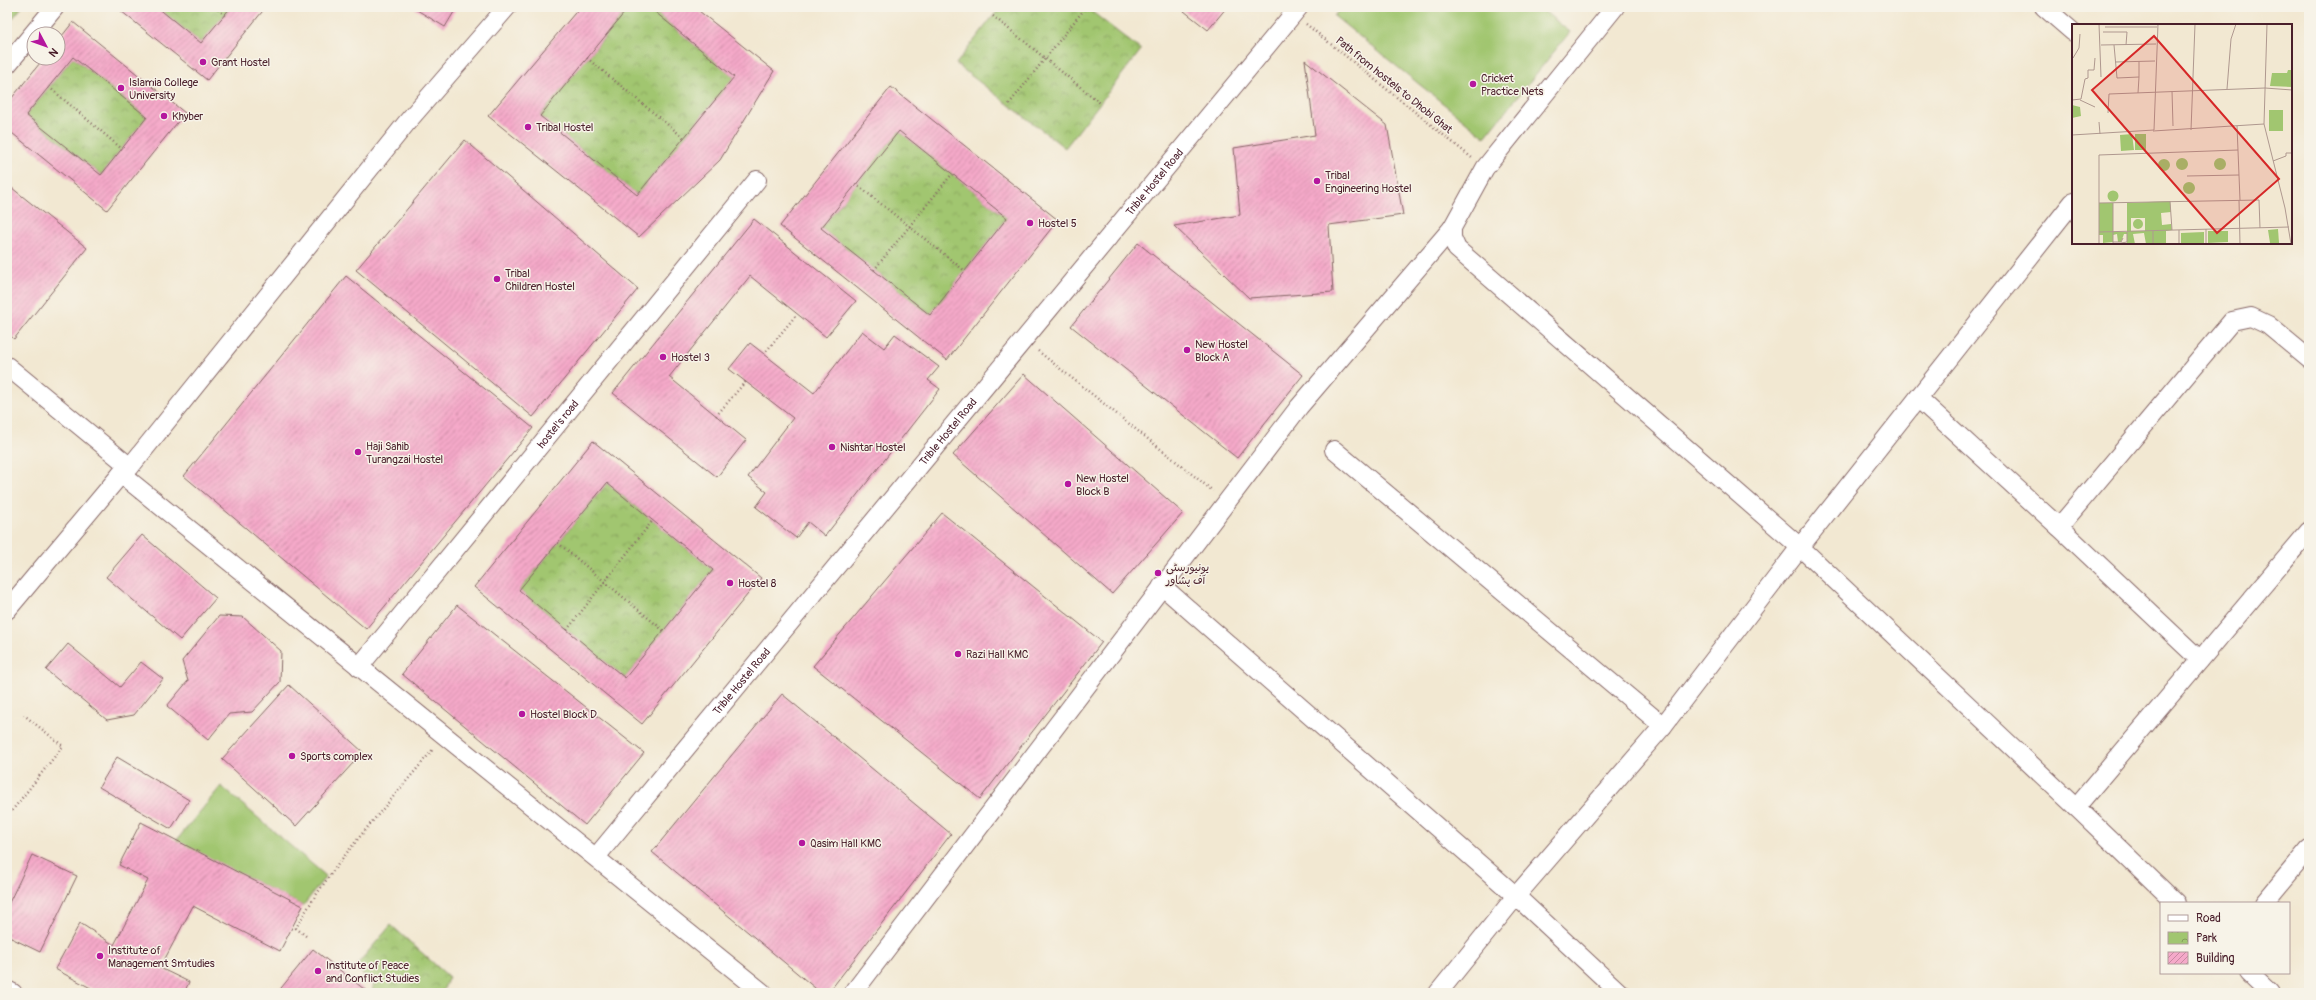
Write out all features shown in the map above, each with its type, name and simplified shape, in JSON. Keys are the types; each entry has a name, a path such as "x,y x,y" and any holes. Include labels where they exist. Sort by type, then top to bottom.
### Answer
{"street":[{"path":"7,65 55,7"},
{"path":"7,610 125,470 408,121 507,7"},
{"path":"853,993 1299,407 1452,228 1485,168 1615,7"},
{"path":"2044,7 2072,31"},
{"name":"Trible Hostel Road","path":"596,857 1296,10"},
{"name":"hostel's road","path":"359,667 757,180"},
{"path":"1438,993 1516,896 1663,726 1800,547 2072,203"},
{"path":"1452,228 1452,238 1457,248 1800,547 2076,806 2175,902"},
{"path":"2059,527 2232,321 2250,317 2268,325 2309,359"},
{"path":"7,366 125,470 359,667 763,993"},
{"path":"1918,398 2059,527 2200,660"},
{"path":"1334,450 1663,726"},
{"path":"2076,806 2309,531"},
{"path":"1162,586 1516,896 1620,993"},
{"path":"2265,902 2309,849"},
{"path":"2250,974 2270,993"},
{"path":"7,990 13,993"}],"path":[{"path":"215,7 225,14"},
{"path":"1009,104 1086,7"},
{"name":"Path from hostels to Dhobi Ghat","path":"1296,10 1485,168"},
{"path":"993,16 1100,103"},
{"path":"587,58 684,138"},
{"path":"49,87 122,149"},
{"path":"874,270 952,174"},
{"path":"856,184 965,271"},
{"path":"764,354 797,314"},
{"path":"1024,340 1226,502"},
{"path":"716,416 746,381"},
{"path":"568,630 653,520"},
{"path":"558,543 664,631"},
{"path":"7,817 64,746 24,714"},
{"path":"306,936 296,928 306,910 329,876 445,735"}],"green space":[{"path":"7,7 22,7 7,25"},
{"path":"157,7 231,7 201,43"},
{"path":"629,7 649,7 734,77 637,195 540,116"},
{"path":"1000,7 1086,7 1141,50 1065,148 956,64"},
{"name":"Cricket Practice Nets","path":"1342,7 1539,7 1570,32 1485,137 1334,16"},
{"path":"73,57 147,117 101,175 26,115"},
{"path":"899,131 1007,218 930,315 821,228"},
{"path":"607,483 713,570 625,678 519,590"},
{"path":"221,786 326,876 303,906 176,841"},
{"path":"391,925 449,977 442,993 372,993 374,982 354,968"}],"building":[{"name":"Grant Hostel","path":"116,7 157,7 201,43 231,7 266,7 207,80"},
{"path":"412,7 457,7 445,27"},
{"name":"Tribal Hostel","path":"580,7 629,7 540,116 637,195 734,77 649,7 694,7 774,71 720,160 639,237 488,116"},
{"path":"1179,7 1227,7 1208,30"},
{"name":"Khyber","path":"73,22 185,113 107,210 7,129 7,104 38,66 66,66 26,115 101,175 147,117 73,57 66,66 66,31"},
{"name":"Tribal Engineering Hostel","path":"1305,60 1387,125 1403,215 1329,225 1333,292 1249,298 1174,226 1240,215 1234,148 1315,135"},
{"name":"Hostel 5","path":"891,87 1058,220 947,360 780,226","holes":["899,131 1007,218 930,315 821,228"]},
{"name":"Tribal Children Hostel","path":"465,140 638,289 533,417 356,270"},
{"path":"7,184 87,248 14,339 7,333"},
{"name":"Hostel 3","path":"754,219 856,301 826,337 750,276 669,377 746,440 717,477 613,393"},
{"name":"New Hostel Block A","path":"1138,243 1303,375 1237,458 1071,326"},
{"name":"Haji Sahib Turangzai Hostel","path":"346,276 533,428 366,629 184,476"},
{"name":"Nishtar Hostel","path":"862,331 884,348 895,334 939,367 928,380 940,389 825,536 808,522 796,538 756,507 767,492 748,477 793,418 729,369 750,343 814,393"},
{"name":"New Hostel Block B","path":"1024,374 1183,513 1112,594 953,455"},
{"name":"Hostel 8","path":"593,441 761,578 642,724 474,587","holes":["607,483 713,570 625,678 519,590"]},
{"name":"Razi Hall KMC","path":"942,513 1102,642 980,799 813,666"},
{"path":"142,535 216,598 180,640 106,577"},
{"name":"Hostel Block D","path":"457,605 644,753 585,825 402,674"},
{"path":"219,616 243,617 281,651 280,682 252,712 229,714 208,740 167,706 188,681 182,661"},
{"path":"68,644 120,687 141,662 163,679 134,715 107,720 46,670"},
{"name":"Sports complex","path":"289,685 363,752 296,826 222,759"},
{"name":"Qasim Hall KMC","path":"782,694 951,834 828,993 821,993 652,852"},
{"path":"117,757 189,800 171,829 99,787"},
{"path":"141,822 303,906 280,951 193,906 160,968 189,982 184,993 100,993 55,969 80,923 114,945 148,880 119,865"},
{"path":"32,855 77,876 40,952 7,936 7,907"},
{"name":"Institute of Peace and Conflict Studies","path":"313,949 369,993 277,993"}],"place":[{"name":"Grant Hostel","path":"203,62"},
{"name":"Cricket Practice Nets","path":"1473,84"},
{"name":"Islamia College University","path":"121,88"},
{"name":"Khyber","path":"164,116"},
{"name":"Tribal Hostel","path":"528,127"},
{"name":"Tribal Engineering Hostel","path":"1317,181"},
{"name":"Hostel 5","path":"1030,223"},
{"name":"Tribal Children Hostel","path":"497,279"},
{"name":"New Hostel Block A","path":"1187,350"},
{"name":"Hostel 3","path":"663,357"},
{"name":"Nishtar Hostel","path":"832,447"},
{"name":"Haji Sahib Turangzai Hostel","path":"358,452"},
{"name":"New Hostel Block B","path":"1068,484"},
{"name":"یونیورسٹی آف پشاور","path":"1158,573"},
{"name":"Hostel 8","path":"730,583"},
{"name":"Razi Hall KMC","path":"958,654"},
{"name":"Hostel Block D","path":"522,714"},
{"name":"Sports complex","path":"292,756"},
{"name":"Qasim Hall KMC","path":"802,843"},
{"name":"Institute of Management Smtudies","path":"100,956"},
{"name":"Institute of Peace and Conflict Studies","path":"318,971"}]}
